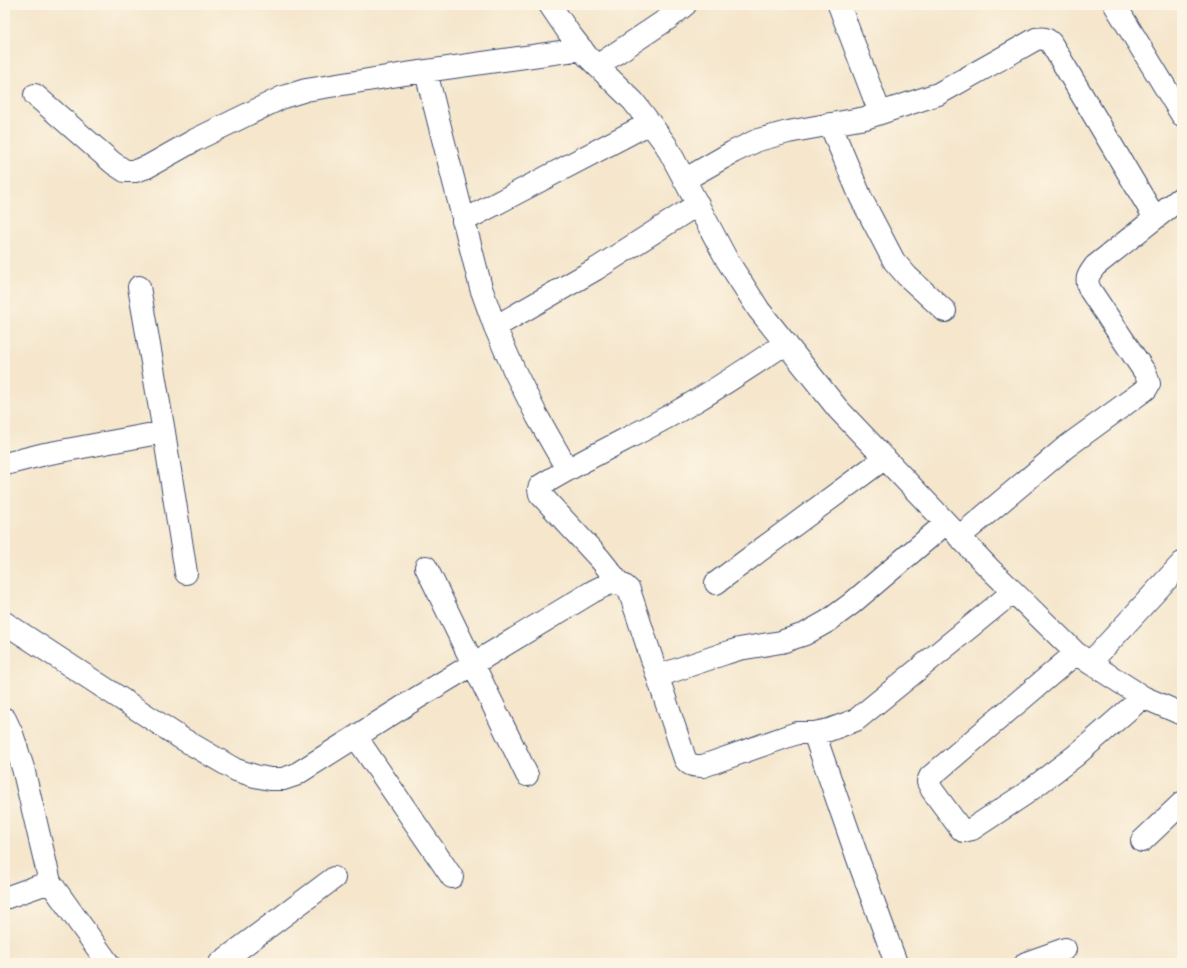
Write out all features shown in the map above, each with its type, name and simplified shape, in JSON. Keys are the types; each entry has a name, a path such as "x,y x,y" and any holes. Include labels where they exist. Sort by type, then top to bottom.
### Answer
{"street":[{"path":"550,5 582,49 633,102 666,145 727,260 759,310 838,409 1013,592 1083,658 1143,697 1182,714"},
{"path":"597,66 669,18 685,5"},
{"path":"839,5 880,113"},
{"path":"1115,5 1182,115"},
{"path":"684,180 732,152 758,140 865,118 938,94 1036,39 1043,38 1051,43 1155,218"},
{"path":"35,95 113,163 125,171 135,171 147,167 195,140 283,98 306,90 582,49"},
{"path":"426,72 481,288 495,327 514,370 537,416 567,469"},
{"path":"464,221 650,123"},
{"path":"830,124 861,198 894,261 906,276 945,310"},
{"path":"658,676 739,649 781,642 805,634 828,621 1146,389 1149,384 1146,374 1090,290 1087,282 1088,276 1095,266 1182,197"},
{"path":"495,327 596,269 698,204"},
{"path":"139,287 186,573"},
{"path":"620,584 600,559 540,494 540,486 567,469 694,402 786,343"},
{"path":"5,464 45,454 164,432"},
{"path":"716,583 885,458"},
{"path":"1143,697 1075,756 1025,794 972,829 963,831 960,828 932,790 928,782 930,777 1083,658 1182,563"},
{"path":"426,567 527,775"},
{"path":"5,623 181,738 236,770 254,776 270,779 283,779 295,775 592,592 613,583 624,585 629,590 685,759 689,764 694,766 703,766 797,733 814,733 829,730 856,720 1013,592"},
{"path":"5,719 12,734 23,768 50,882 108,963"},
{"path":"814,733 896,963"},
{"path":"356,737 452,878"},
{"path":"1142,841 1182,803"},
{"path":"220,963 334,878"},
{"path":"5,898 50,882"},
{"path":"1026,963 1064,949"}]}
